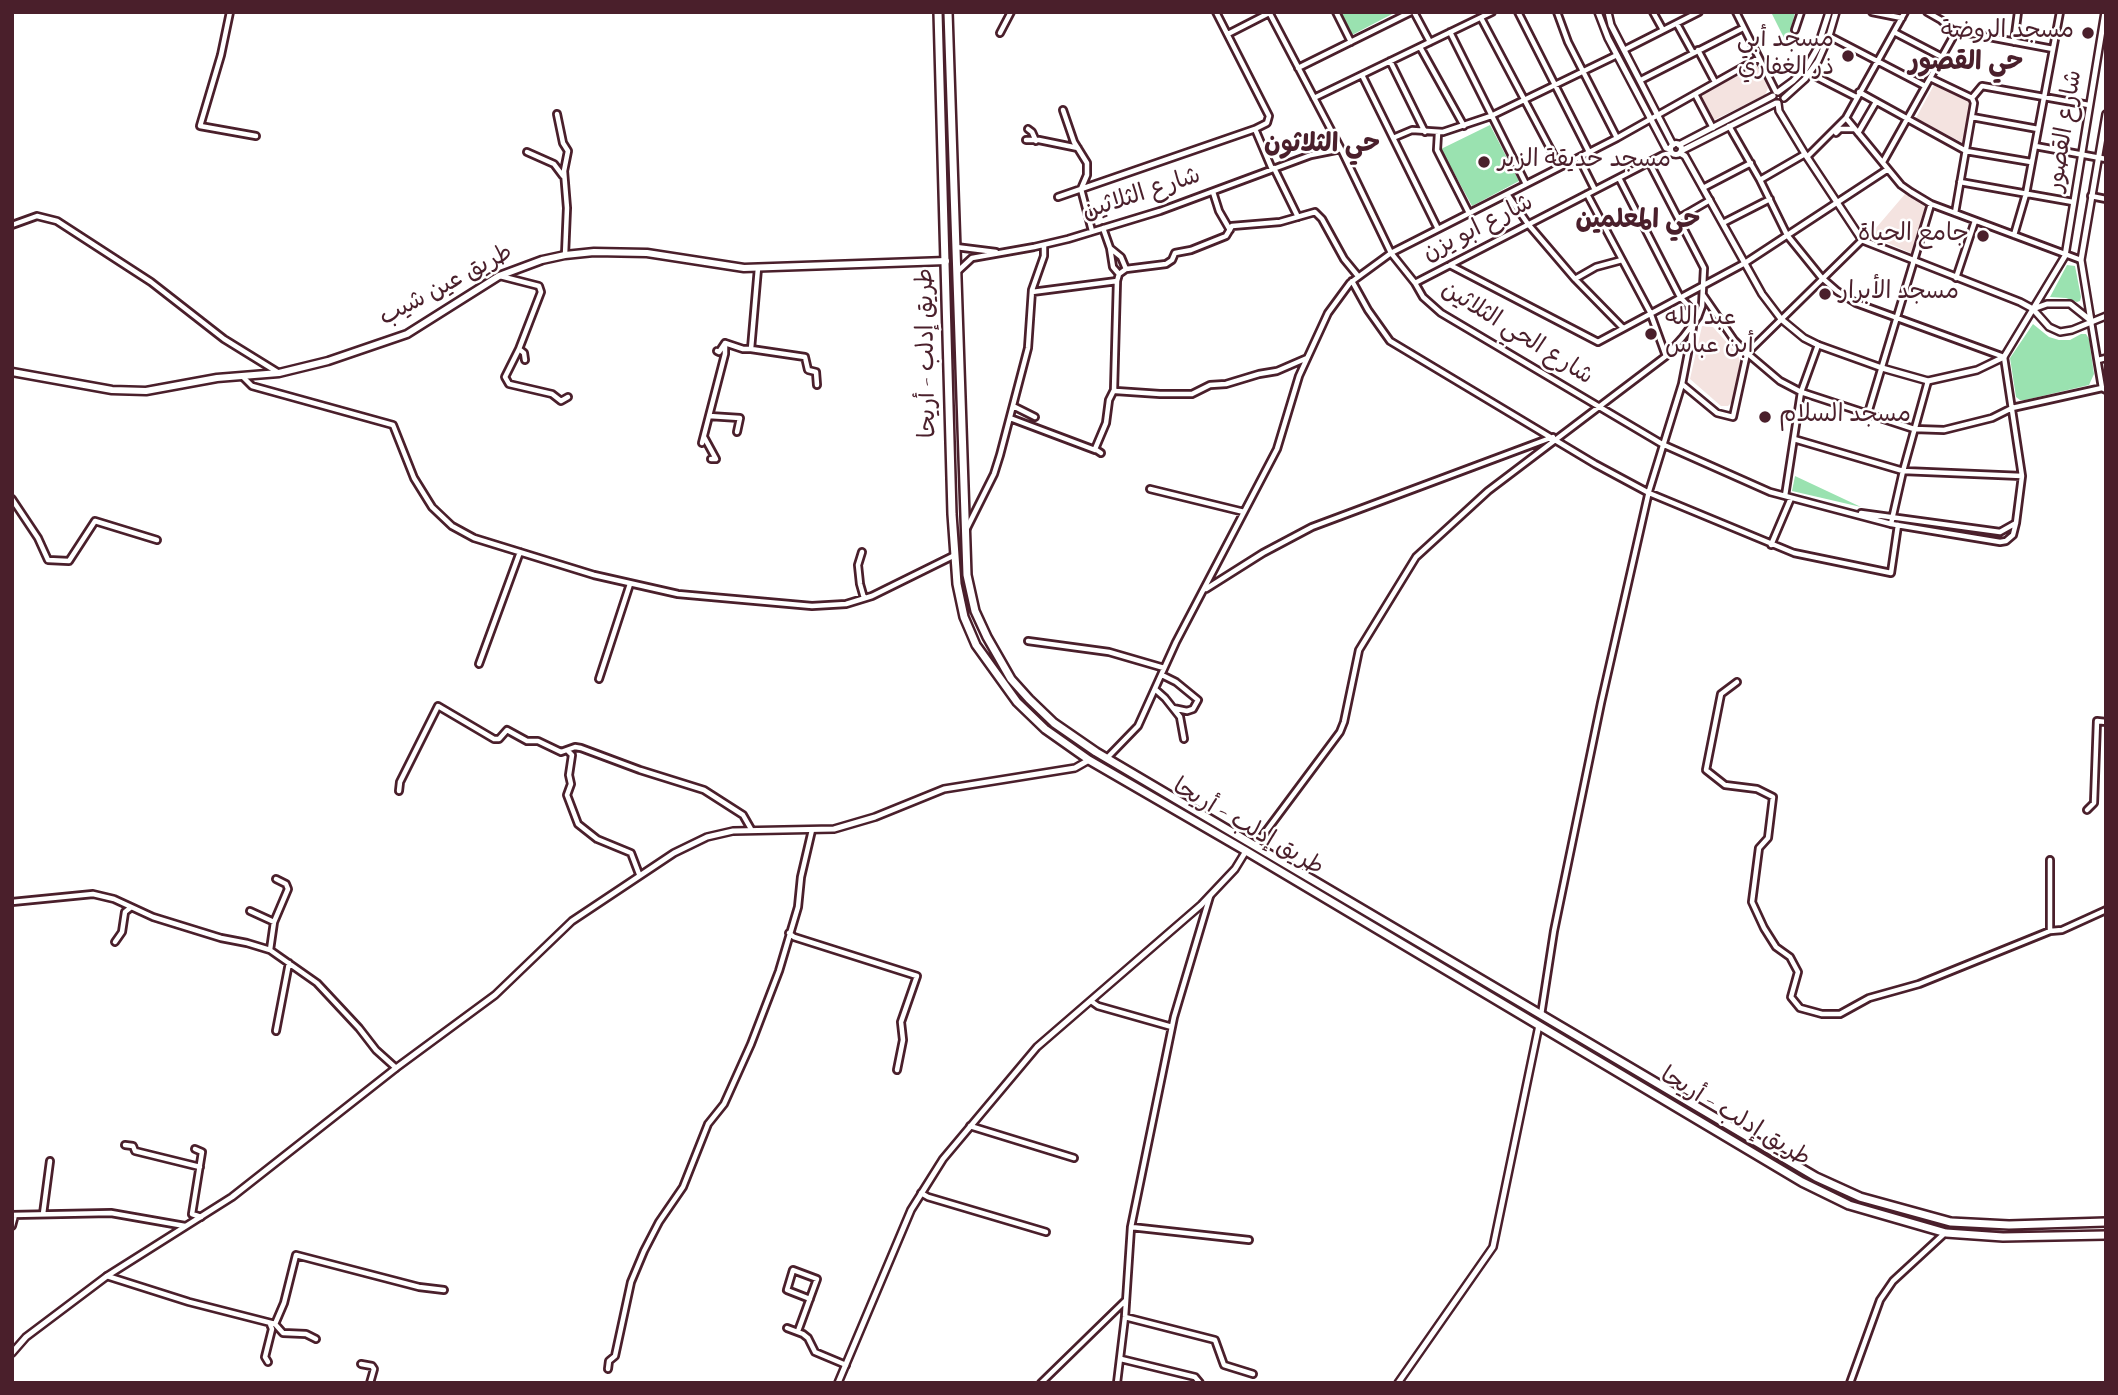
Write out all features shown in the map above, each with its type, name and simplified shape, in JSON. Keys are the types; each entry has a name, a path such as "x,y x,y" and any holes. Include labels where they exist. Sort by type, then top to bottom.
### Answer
{"main road":[{"name":"طريق إدلب - أريحا","path":"938,12 952,514 957,584 964,617 976,645 1017,702 1045,729 1090,760 1802,1182 1849,1205 1946,1233 2003,1237 2106,1235"},
{"name":"طريق إدلب - أريحا","path":"948,12 968,575 975,611 1011,679 1054,723 1107,758 1815,1177 1860,1197 1951,1222 2009,1225 2106,1223"},
{"name":"طريق عين شيب","path":"12,372 112,390 146,391 217,378 279,373 328,361 407,334 499,276 542,260 565,255 594,252 647,253 744,268 946,261"},
{"path":"948,306 957,306"},
{"path":"1173,808 1178,800"},
{"path":"1516,1011 1521,1003"}],"street":[{"path":"230,12 221,55 200,126 256,136"},
{"path":"1000,33 1011,12"},
{"path":"1058,197 1267,123 1269,116 1216,12"},
{"path":"1336,12 1351,42"},
{"path":"1298,68 1412,12 1430,42"},
{"path":"1314,98 1492,12"},
{"path":"1518,12 1589,152"},
{"path":"1557,12 1583,72 1617,138"},
{"path":"1598,12 1617,55 1666,148 1676,149 1783,102 1810,73 1829,36 1836,12"},
{"path":"1608,12 1611,25 1676,149 1685,156 1762,294 1781,319 1804,338 1927,382 1978,370 2004,357 2065,256"},
{"path":"1653,12 1662,30"},
{"path":"1736,12 1776,93 1779,111 1862,240 2020,302 2033,309 2049,327 2060,332 2106,316"},
{"path":"1795,30 1801,12"},
{"path":"1676,149 1793,81 1806,68 1817,48 1829,12"},
{"path":"1872,12 1902,18"},
{"path":"1826,139 1846,118 1905,12"},
{"path":"1927,12 1952,30 2053,49"},
{"path":"2014,42 2018,12"},
{"path":"2014,235 2026,194 2060,12"},
{"name":"شارع القصور","path":"2065,256 2105,12"},
{"path":"1228,34 1269,13"},
{"name":"شارع الحي الثلاثين","path":"1269,13 1341,149 1391,253 1423,297 1441,313 1662,444 1770,492 1850,512"},
{"path":"1624,50 1696,13"},
{"path":"1481,18 1560,167"},
{"path":"1677,24 1715,82"},
{"path":"1640,80 1743,28"},
{"path":"1883,162 1953,37 1952,30"},
{"path":"1450,32 1526,184"},
{"path":"1894,32 1942,57"},
{"path":"1829,36 1925,86"},
{"path":"1420,47 1464,126"},
{"path":"1393,138 1412,130 1438,133 1491,116 1617,55"},
{"path":"1107,758 1138,726 1164,668 1277,449 1293,393 1328,313 1352,281 1391,253 1617,138 1759,58"},
{"path":"1390,61 1425,132"},
{"path":"1810,73 1876,102 1966,151 2031,162"},
{"path":"1362,75 1438,229"},
{"path":"1930,78 1972,98 1974,103 1955,213"},
{"path":"1972,98 1982,86 2089,105"},
{"path":"1776,93 1783,94 1784,98"},
{"path":"1695,94 1713,128"},
{"path":"1856,131 1876,102"},
{"path":"1063,110 1087,163 1087,175 1082,189 1092,231"},
{"path":"557,114 563,143 568,151 565,178 565,255"},
{"name":"شارع القصور","path":"2091,321 2081,260 2091,196 2102,159 2106,114"},
{"path":"1972,117 2038,129"},
{"path":"1846,118 1901,185 1931,204 2081,260"},
{"path":"1729,126 1787,235 1837,291 1856,303 2004,357"},
{"path":"1255,129 1298,217"},
{"path":"1760,180 1806,156 1840,129 1856,131"},
{"path":"1028,130 1036,141"},
{"path":"1438,133 1439,155 1469,213"},
{"path":"1026,140 1078,148"},
{"path":"2035,146 2102,159"},
{"name":"شارع الثلاثين","path":"957,272 972,258 1044,245 1103,228 1213,192 1311,155 1341,149"},
{"name":"شارع ابو يزن","path":"1415,283 1676,149"},
{"path":"527,152 554,164 565,178"},
{"path":"1578,158 1595,190"},
{"path":"1205,589 1312,527 1554,438 1666,356 1698,317 1702,306 1704,268 1649,162"},
{"path":"1703,188 1751,163"},
{"path":"1450,265 1598,342 1745,263 1888,169"},
{"path":"1619,178 1680,297 1698,317"},
{"path":"1960,182 2073,202"},
{"path":"1213,192 1219,211 1230,230"},
{"path":"1507,194 1528,224 1575,279 1623,328"},
{"path":"1587,194 1650,312 1666,356"},
{"path":"2091,196 2106,199"},
{"path":"1723,223 1770,199"},
{"path":"1679,218 1710,200"},
{"path":"1868,413 1931,204"},
{"path":"1010,418 1098,451 1109,400 1114,390 1117,281 1119,274 1126,269 1166,264 1172,260 1175,253 1191,250 1226,236 1232,226 1267,224 1315,212 1322,219 1344,259 1358,276"},
{"path":"12,225 37,216 57,221 151,282 224,339 279,373"},
{"path":"1956,278 1975,221"},
{"path":"1103,228 1113,267 1119,274"},
{"path":"1682,384 1717,413 1733,417 1746,353 1862,240"},
{"path":"966,530 994,474 1010,418 1028,348 1032,292 1044,256 1044,245"},
{"path":"956,247 1004,252"},
{"path":"1110,248 1121,257 1126,269"},
{"path":"1575,279 1596,267 1622,260"},
{"path":"751,349 758,268"},
{"path":"499,276 540,286 541,292 505,377 509,383 552,394 561,401 568,397"},
{"path":"1032,292 1117,281"},
{"path":"1352,281 1390,341 1595,464 1649,493 1794,553 1891,573 1898,525"},
{"path":"1703,294 1746,353 1780,381 1801,392 1914,429 1944,430 1992,418 2012,408 2104,389 2091,321 2070,304 2047,304 2033,309"},
{"path":"1541,1015 1555,931 1601,703 1649,493 1682,384 1693,323"},
{"path":"725,343 805,357 808,370 816,372 817,385"},
{"path":"717,351 719,352 725,343"},
{"path":"711,460 716,459 702,439 725,354 725,343"},
{"path":"1771,545 1787,497 1801,392 1818,345"},
{"path":"519,349 526,360"},
{"path":"1850,512 1891,524 2000,542 2013,535 2022,476 2004,357"},
{"path":"1114,390 1192,394 1210,385 1226,384 1276,371 1308,358"},
{"path":"2098,360 2106,358"},
{"path":"243,376 252,386 393,425 414,478 432,507 452,526 474,538 630,584 678,594 799,606 846,604 956,554"},
{"path":"1891,524 1927,382"},
{"path":"1013,406 1035,417"},
{"path":"709,416 740,418 737,432"},
{"path":"1255,846 1340,732 1359,650 1416,557 1488,491 1554,438"},
{"path":"1794,439 1903,471 2022,476"},
{"path":"1150,489 1244,512"},
{"path":"12,499 38,538 48,560 69,561 95,521 157,540"},
{"path":"1850,512 2000,532 2016,523"},
{"path":"479,664 520,552"},
{"path":"862,552 858,565 864,598"},
{"path":"599,679 630,584"},
{"path":"1028,641 1109,652 1164,668"},
{"path":"1161,674 1198,700 1193,709 1183,711 1173,708"},
{"path":"1737,682 1721,694 1706,770 1726,785 1758,789 1773,797 1768,838 1759,848 1752,902 1776,947 1790,957 1798,972 1791,997 1800,1008 1822,1014 1840,1014 1869,998 1919,984 2050,931 2062,930 2106,910"},
{"path":"1156,690 1180,717 1184,738"},
{"path":"398,791 405,771 439,706 494,739 499,739 507,730 527,741 538,741 555,750 581,748 704,790 743,815 751,829"},
{"path":"2087,810 2094,803 2097,721 2106,722"},
{"path":"568,751 572,755 569,775 571,784 567,795 578,824 606,844 631,853 639,874"},
{"path":"12,1353 26,1337 107,1276 232,1197 396,1068 495,995 572,921 674,853 721,833 751,829 834,829 866,820 944,789 1075,768 1090,760"},
{"path":"608,1369 615,1356 631,1282 659,1222 683,1187 708,1124 723,1104 736,1078 779,971 797,907 812,830"},
{"path":"838,1383 911,1210 943,1159 1037,1047 1171,932 1235,869 1246,851"},
{"path":"2050,860 2050,931"},
{"path":"270,950 274,922 288,889 286,884 276,879"},
{"path":"12,901 93,894 221,938 270,950 317,983 376,1050 396,1068"},
{"path":"1117,1383 1131,1227 1171,1027 1210,895"},
{"path":"115,942 122,932 125,912 130,908"},
{"path":"250,911 274,922"},
{"path":"789,933 794,937 917,976 901,1022 902,1040 897,1070"},
{"path":"276,1031 289,963"},
{"path":"1091,1001 1098,1006 1171,1027"},
{"path":"1398,1383 1493,1247 1539,1025"},
{"path":"970,1126 1074,1158"},
{"path":"125,1145 132,1146 135,1151 200,1167"},
{"path":"195,1149 202,1152 192,1214 202,1218"},
{"path":"43,1214 50,1161"},
{"path":"921,1193 1046,1232"},
{"path":"12,1226 14,1215 111,1213 187,1227"},
{"path":"1131,1227 1249,1240"},
{"path":"1850,1383 1880,1300 1893,1281 1946,1233"},
{"path":"268,1363 265,1357 272,1324 284,1303 296,1255 419,1287 444,1290"},
{"path":"798,1331 817,1279 793,1270 787,1290 810,1298"},
{"path":"107,1276 272,1324 283,1333 306,1334 316,1339"},
{"path":"1041,1383 1125,1301"},
{"path":"1125,1317 1215,1340 1224,1365 1253,1374"},
{"path":"788,1328 808,1338 815,1352 846,1365"},
{"path":"1121,1359 1195,1377 1200,1383"},
{"path":"361,1364 374,1369 370,1383"}],"shaded area":[{"path":"1757,65 1768,88 1765,95 1712,121 1700,96"},
{"path":"1934,85 1970,101 1963,143 1916,118"},
{"path":"1905,194 1926,206 1915,255 1870,235"},
{"path":"1702,326 1713,327 1738,355 1740,362 1733,401 1728,406 1721,406 1690,379"}],"green space":[{"path":"1340,12 1396,12 1352,35"},
{"path":"1771,12 1795,12 1790,33 1785,40"},
{"path":"1490,125 1519,181 1472,206 1441,149"},
{"path":"2067,265 2075,266 2081,297 2077,302 2050,297"},
{"path":"2033,324 2049,337 2059,340 2070,340 2086,334 2094,374 2089,385 2025,400 2016,397 2010,358"},
{"path":"1795,476 1861,507 1792,491"}],"place":[{"name":"مسجد الروضة","path":"2088,33"},
{"name":"مسجد أبي ذر الغفاري","path":"1848,56"},
{"name":"مسجد حديقة الزير","path":"1484,162"},
{"name":"جامع الحياة","path":"1983,236"},
{"name":"مسجد الأبرار","path":"1825,294"},
{"name":"عبد الله أبن عباس","path":"1651,334"},
{"name":"مسجد السلام","path":"1765,417"}],"district":[{"name":"حي القصور","path":"1966,65"},
{"name":"حي الثلاثون","path":"1322,147"},
{"name":"حي المعلمين","path":"1638,223"}]}
